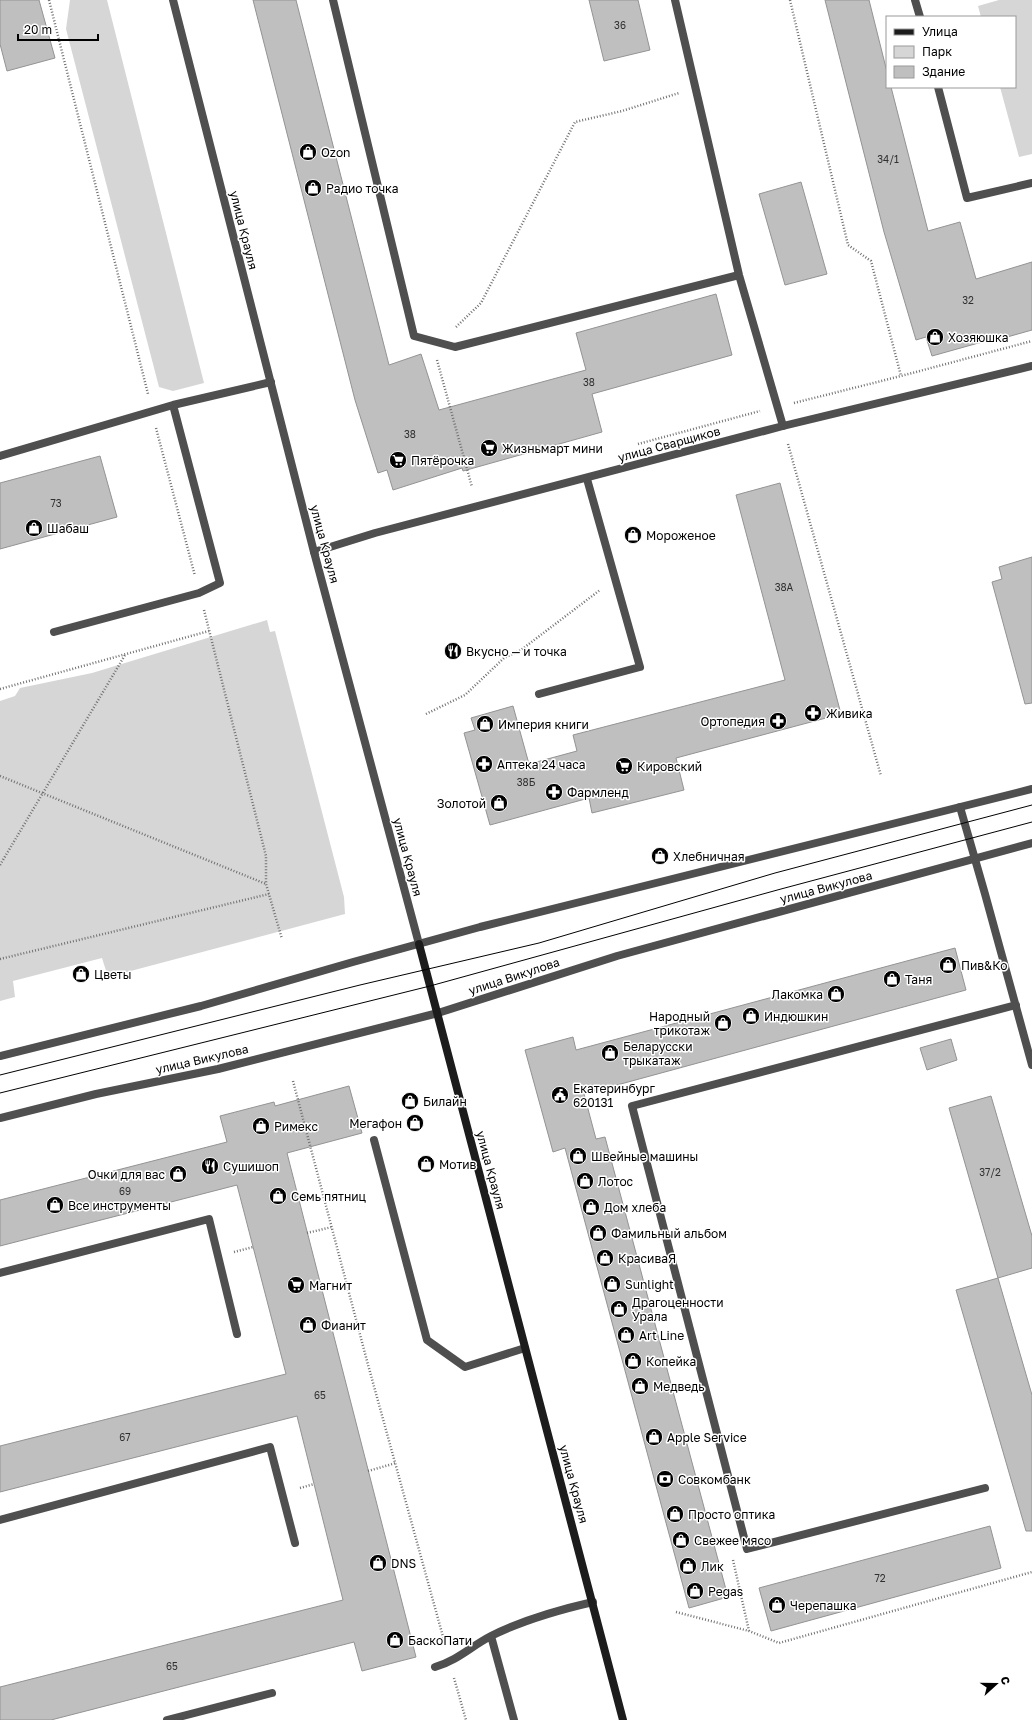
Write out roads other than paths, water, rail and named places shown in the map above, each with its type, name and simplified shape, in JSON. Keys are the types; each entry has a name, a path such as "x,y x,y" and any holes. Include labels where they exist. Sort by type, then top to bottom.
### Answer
{"main road":[{"name":"улица Крауля","path":"419,944 623,1720"}],"street":[{"name":"улица Крауля","path":"173,0 314,552 419,944"},
{"path":"333,0 414,336 456,347 739,275"},
{"path":"675,0 739,275 783,426"},
{"path":"915,0 920,16"},
{"path":"938,88 967,198 1032,182"},
{"name":"улица Сварщиков","path":"314,552 374,533 783,426 1032,366"},
{"path":"0,456 173,405 271,382"},
{"path":"54,632 199,593 220,583 173,405"},
{"path":"539,694 640,667 587,478"},
{"path":"0,1056 201,1006 487,925 1032,789"},
{"path":"960,808 1032,1065"},
{"name":"улица Викулова","path":"0,1118 96,1094 218,1069 438,1013 617,956 1032,844"},
{"path":"985,1488 747,1549 632,1106 1016,1005"},
{"path":"374,1140 427,1340 464,1367 525,1348"},
{"path":"0,1273 209,1219 237,1334"},
{"path":"0,1520 270,1447 295,1544"},
{"path":"435,1667 450,1662 491,1636 551,1612 593,1602"},
{"path":"491,1636 514,1720"},
{"path":"166,1720 272,1693"}],"tram line":[{"path":"0,1075 360,985 539,943 775,873 1032,805"},
{"path":"0,1093 430,986 781,889 1032,822"}],"place":[{"name":"Ozon","path":"308,152"},
{"name":"Радио точка","path":"313,188"},
{"name":"Хозяюшка","path":"935,337"},
{"name":"Жизньмарт мини","path":"489,448"},
{"name":"Пятёрочка","path":"398,460"},
{"name":"Шабаш","path":"34,528"},
{"name":"Мороженое","path":"633,535"},
{"name":"Вкусно — и точка","path":"453,651"},
{"name":"Живика","path":"813,713"},
{"name":"Ортопедия","path":"778,721"},
{"name":"Империя книги","path":"485,724"},
{"name":"Аптека 24 часа","path":"484,764"},
{"name":"Кировский","path":"624,766"},
{"name":"Фармленд","path":"554,792"},
{"name":"Золотой","path":"499,803"},
{"name":"Хлебничная","path":"660,856"},
{"name":"Пив&Ко","path":"948,965"},
{"name":"Цветы","path":"81,974"},
{"name":"Таня","path":"892,979"},
{"name":"Лакомка","path":"836,994"},
{"name":"Индюшкин","path":"751,1016"},
{"name":"Народный трикотаж","path":"723,1023"},
{"name":"Беларусски трыкатаж","path":"610,1053"},
{"name":"Екатеринбург 620131","path":"560,1095"},
{"name":"Билайн","path":"410,1101"},
{"name":"Мегафон","path":"415,1123"},
{"name":"Римекс","path":"261,1126"},
{"name":"Швейные машины","path":"578,1156"},
{"name":"Мотив","path":"426,1164"},
{"name":"Сушишоп","path":"210,1166"},
{"name":"Очки для вас","path":"178,1174"},
{"name":"Лотос","path":"585,1181"},
{"name":"Семь пятниц","path":"278,1196"},
{"name":"Все инструменты","path":"55,1205"},
{"name":"Дом хлеба","path":"591,1207"},
{"name":"Фамильный альбом","path":"598,1233"},
{"name":"КрасиваЯ","path":"605,1258"},
{"name":"Sunlight","path":"612,1284"},
{"name":"Магнит","path":"296,1285"},
{"name":"Драгоценности Урала","path":"619,1309"},
{"name":"Фианит","path":"308,1325"},
{"name":"Art Line","path":"626,1335"},
{"name":"Копейка","path":"633,1361"},
{"name":"Медведь","path":"640,1386"},
{"name":"Apple Service","path":"654,1437"},
{"name":"Совкомбанк","path":"665,1479"},
{"name":"Просто оптика","path":"675,1514"},
{"name":"Свежее мясо","path":"681,1540"},
{"name":"DNS","path":"378,1563"},
{"name":"Лик","path":"688,1566"},
{"name":"Pegas","path":"695,1591"},
{"name":"Черепашка","path":"777,1605"},
{"name":"БаскоПати","path":"395,1640"}]}
